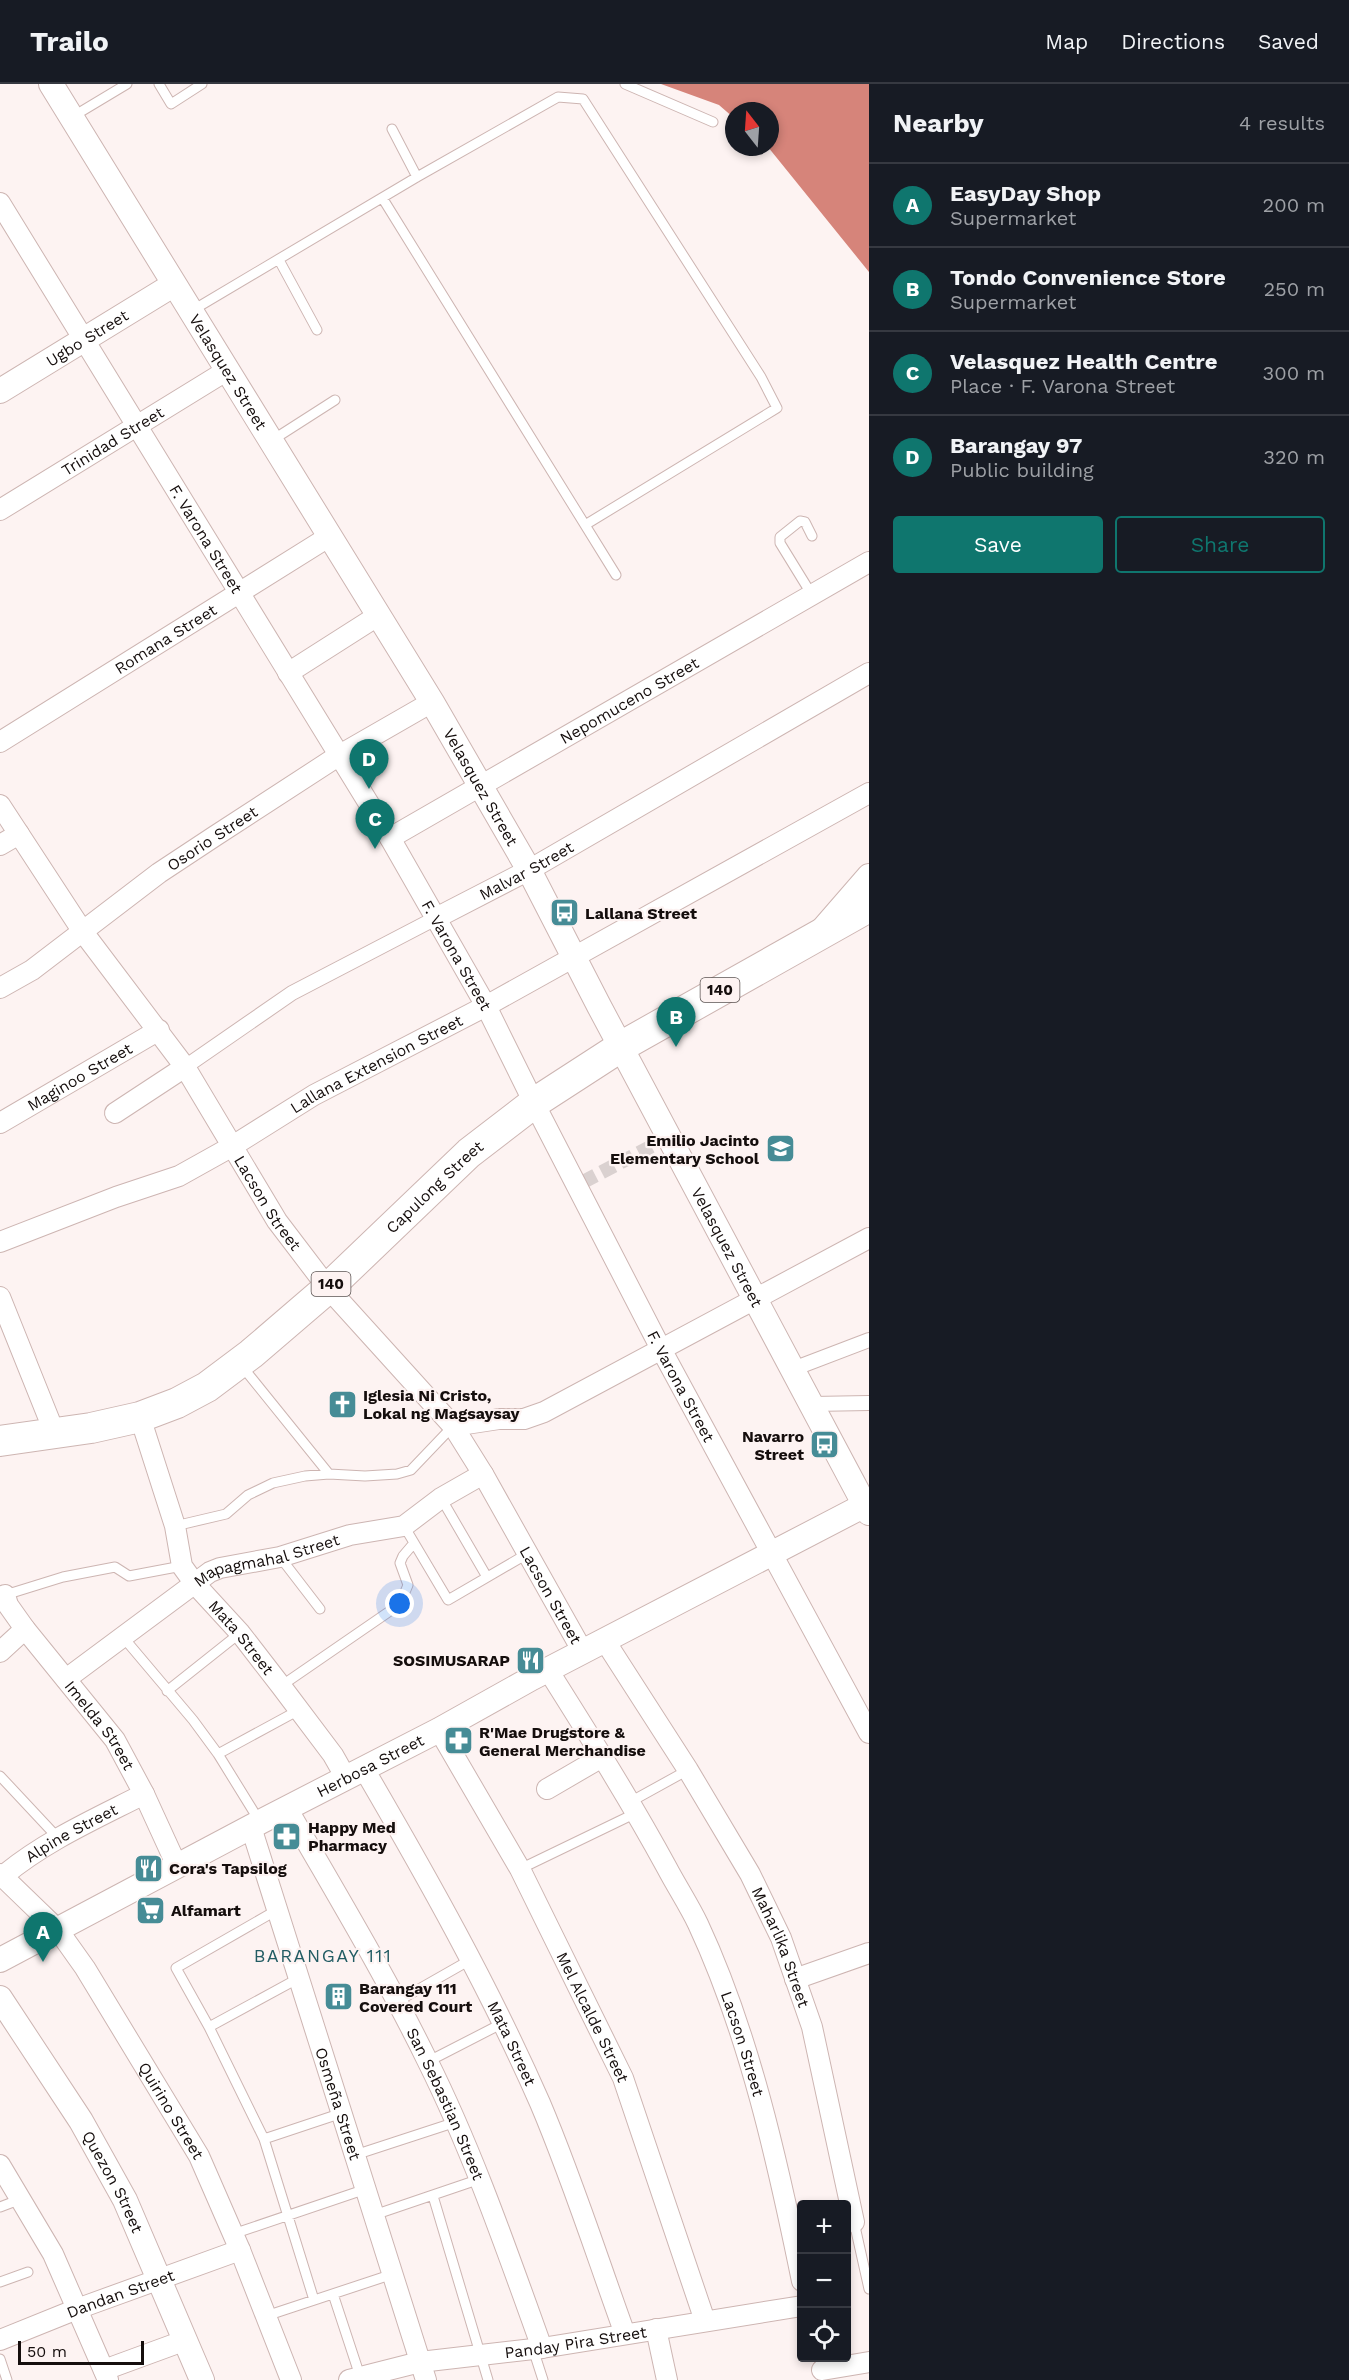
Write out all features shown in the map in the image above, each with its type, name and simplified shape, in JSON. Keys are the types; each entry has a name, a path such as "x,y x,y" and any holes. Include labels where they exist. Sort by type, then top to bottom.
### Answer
{"main road":[{"name":"Capulong Street","path":"0,1441 55,1434 140,1417 207,1387 239,1364 328,1288 469,1153 534,1103 621,1046 869,907"}],"street":[{"name":"Velasquez Street","path":"51,84 226,371 379,615 481,786 529,870 621,1046 662,1141 756,1298 868,1507"},
{"name":"F. Varona Street","path":"0,203 390,838 486,1006 534,1103 580,1184 661,1349 771,1554 867,1724"},
{"name":"Ugbo Street","path":"0,391 173,285"},
{"name":"Trinidad Street","path":"0,510 226,371"},
{"name":"Romana Street","path":"0,742 330,536"},
{"name":"Nepomuceno Street","path":"390,838 869,562"},
{"path":"288,673 379,615"},
{"name":"Malvar Street","path":"185,1067 292,993 529,870 869,674"},
{"name":"Osorio Street","path":"0,988 32,970 159,873 338,756 432,702"},
{"name":"Lallana Extension Street","path":"0,1242 116,1197 179,1176 231,1147 314,1095 486,1006 574,955 869,793"},
{"name":"Lacson Street","path":"0,805 83,932 185,1067 277,1221 328,1288 453,1426 483,1474 583,1652"},
{"path":"0,845 19,834"},
{"path":"818,934 869,876"},
{"name":"Maginoo Street","path":"0,1123 159,1030"},
{"path":"115,1113 185,1067"},
{"path":"453,1426 499,1419 524,1419 544,1412 869,1238"},
{"path":"0,1297 55,1434"},
{"path":"794,1369 869,1340"},
{"path":"812,1404 869,1403"},
{"name":"Mata Street","path":"140,1417 176,1526 182,1566 240,1634 333,1755 355,1773 426,1875 503,2023 552,2134 625,2334"},
{"name":"Mapagmahal Street","path":"66,1679 210,1572 220,1568 280,1557 350,1535 404,1526 441,1498 483,1474"},
{"name":"Herbosa Street","path":"0,1960 548,1670 771,1554 868,1507"},
{"name":"Imelda Street","path":"5,1595 8,1605 25,1629 115,1740 144,1794 177,1866"},
{"path":"0,1652 25,1629"},
{"name":"Maharlika Street","path":"605,1641 688,1770 750,1874 781,1938 812,2027 854,2222"},
{"name":"Lacson Street","path":"548,1670 633,1807 698,1923 726,1993 797,2235"},
{"name":"Mel Alcalde Street","path":"438,1730 520,1869 623,2078 705,2321"},
{"path":"547,1790 602,1757"},
{"name":"Alpine Street","path":"1,1875 58,1838 144,1794"},
{"name":"San Sebastian Street","path":"287,1808 398,2001 429,2061 480,2179 538,2348"},
{"name":"Osmeña Street","path":"255,1824 277,1910 423,2371"},
{"name":"Quirino Street","path":"1,1875 58,1930 85,1968 199,2157 291,2380"},
{"path":"795,1979 869,1953"},
{"name":"Quezon Street","path":"0,1998 81,2121 125,2200 202,2380"},
{"path":"0,2165 53,2254 106,2375 186,2340"},
{"name":"Dandan Street","path":"0,2340 159,2279 236,2242"},
{"name":"Panday Pira Street","path":"355,2378 423,2371 482,2356 797,2307"},
{"path":"656,2329 667,2380"},
{"path":"822,2369 869,2362"}],"lane":[{"path":"70,118 127,84"},
{"path":"159,84 171,104 202,84"},
{"path":"625,84 713,122"},
{"path":"190,312 417,177 558,97 583,99 761,377 777,408 585,525"},
{"path":"392,129 417,177"},
{"path":"383,199 616,575"},
{"path":"279,260 317,330"},
{"path":"271,441 335,400"},
{"path":"812,536 805,522 800,521 783,533 780,543 812,595"},
{"path":"239,1364 329,1474"},
{"path":"176,1526 226,1514 248,1495 273,1483 305,1476 329,1474 365,1476 398,1474 411,1470 453,1426"},
{"path":"441,1498 487,1577"},
{"path":"404,1526 448,1600 526,1554"},
{"path":"281,1686 390,1611 403,1597 408,1585 400,1563 414,1543"},
{"path":"280,1557 320,1609"},
{"path":"5,1595 63,1577 115,1567 129,1576 182,1566"},
{"path":"167,1691 240,1634"},
{"path":"123,1637 218,1754 255,1824"},
{"path":"218,1754 298,1710"},
{"path":"520,1869 633,1807 688,1770"},
{"path":"0,1776 58,1838"},
{"path":"277,1910 176,1968 209,2027 264,2139 314,2300"},
{"path":"398,2001 470,1960"},
{"path":"209,2027 299,1978"},
{"path":"429,2061 503,2023"},
{"path":"264,2139 342,2113"},
{"path":"355,2156 456,2122"},
{"path":"374,2216 480,2179"},
{"name":"Dandan Street","path":"236,2242 289,2215 366,2188"},
{"path":"433,2196 488,2380"},
{"path":"0,2207 21,2199"},
{"name":"Maharlika Street","path":"854,2222 869,2289"},
{"path":"0,2282 28,2272"},
{"path":"266,2316 393,2274"},
{"path":"333,2294 355,2378"},
{"path":"538,2348 543,2380"},
{"path":"0,2359 7,2380"}],"shaded area":[{"path":"661,84 869,84 869,272 775,156 779,156 779,102 725,102 725,110 719,105"}],"tunnel":[{"path":"583,1182 654,1145"}],"place":[{"name":"Barangay 97","path":"369,789"},
{"name":"Velasquez Health Centre","path":"375,849"},
{"name":"Lallana Street","path":"564,913"},
{"name":"Tondo Convenience Store","path":"676,1047"},
{"name":"Emilio Jacinto Elementary School","path":"780,1149"},
{"name":"Iglesia Ni Cristo, Lokal ng Magsaysay","path":"342,1404"},
{"name":"Navarro Street","path":"825,1445"},
{"name":"SOSIMUSARAP","path":"531,1660"},
{"name":"R'Mae Drugstore & General Merchandise","path":"458,1741"},
{"name":"Happy Med Pharmacy","path":"287,1836"},
{"name":"Cora's Tapsilog","path":"148,1868"},
{"name":"Alfamart","path":"150,1910"},
{"name":"EasyDay Shop","path":"43,1962"},
{"name":"Barangay 111 Covered Court","path":"338,1997"}],"district":[{"name":"BARANGAY 111","path":"323,1956"}]}
